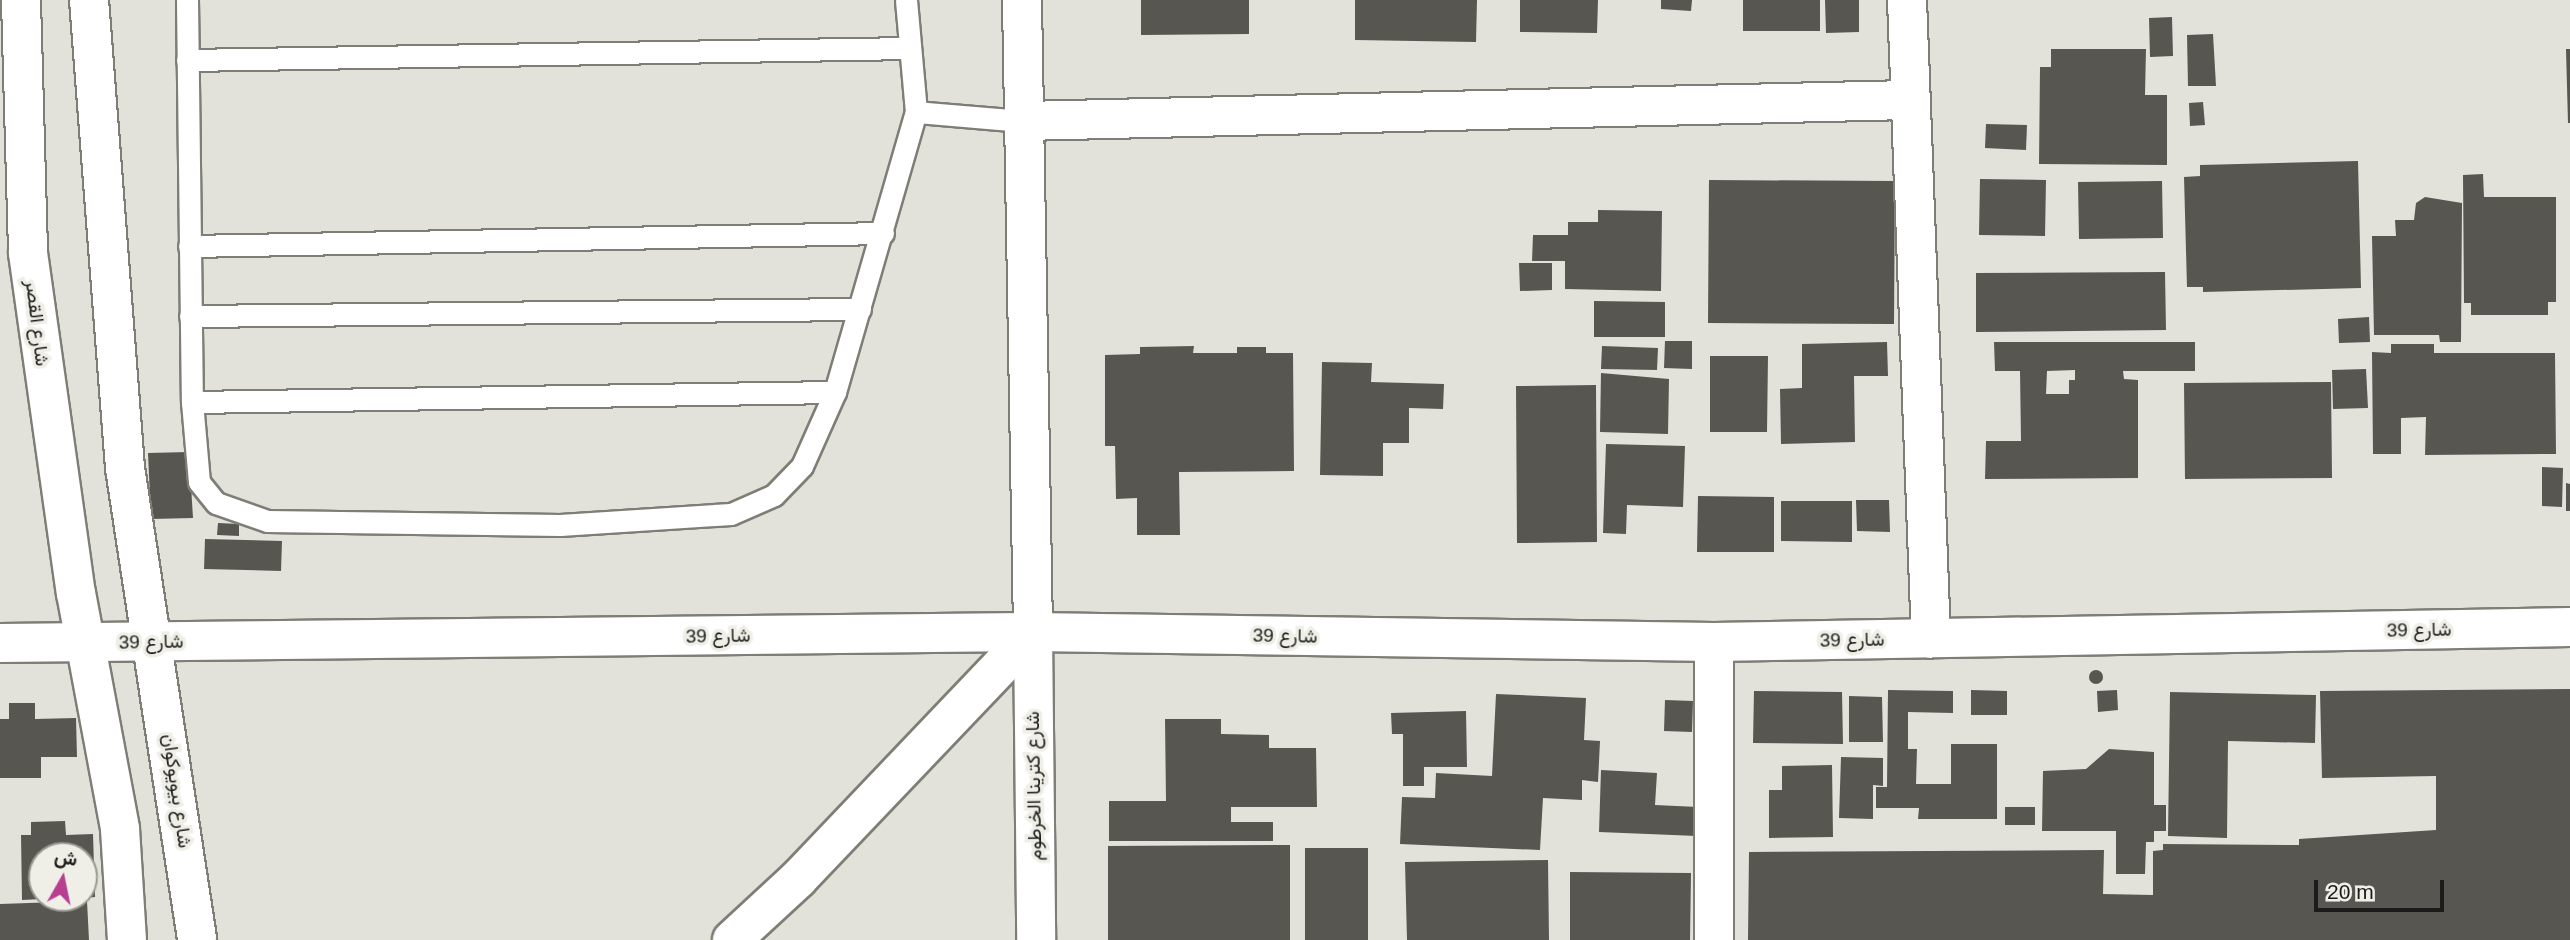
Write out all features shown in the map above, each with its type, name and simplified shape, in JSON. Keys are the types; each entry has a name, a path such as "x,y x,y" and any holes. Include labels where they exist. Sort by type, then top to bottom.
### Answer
{"street":[{"name":"شارع القصر","path":"21,0 28,253 51,435 88,643"},
{"path":"89,0 125,468 153,642"},
{"name":"شارع كترينا الخرطوم","path":"1021,0 1036,940"},
{"path":"1907,0 1931,639"},
{"path":"1024,121 1911,100"},
{"name":"شارع 39","path":"0,643 1033,632 1714,642 2570,627"},
{"path":"732,940 798,879 1033,632"},
{"name":"شارع بيويوكوان","path":"153,642 197,940"},
{"path":"1714,642 1714,940"},
{"path":"88,643 120,829 127,940"}],"lane":[{"path":"187,0 192,402 199,482 216,503 267,521 560,525 731,514 774,495 802,466 835,392 916,112 906,0"},
{"path":"187,60 911,48"},
{"path":"916,112 1024,121"},
{"path":"189,246 883,233"},
{"path":"190,316 860,309"},
{"path":"192,402 835,392"}],"building":[{"path":"1141,0 1249,0 1249,34 1141,35"},
{"path":"1355,0 1477,0 1476,42 1355,40"},
{"path":"1520,0 1598,0 1597,33 1520,32"},
{"path":"1661,0 1692,0 1691,11 1661,9"},
{"path":"1743,0 1820,0 1820,31 1743,31"},
{"path":"1825,0 1859,0 1859,32 1826,33"},
{"path":"2172,17 2173,56 2150,57 2149,18"},
{"path":"2213,34 2216,86 2188,86 2187,35"},
{"path":"2051,49 2146,49 2145,95 2167,95 2167,165 2039,164 2040,67 2051,67"},
{"path":"2566,49 2570,49 2570,123 2568,123"},
{"path":"2203,102 2205,125 2190,126 2189,103"},
{"path":"1986,124 2027,125 2026,150 1985,148"},
{"path":"2358,161 2361,288 2203,292 2203,287 2187,287 2184,177 2200,176 2200,165"},
{"path":"2483,174 2484,197 2556,197 2556,302 2548,302 2548,315 2471,315 2471,303 2464,303 2463,175"},
{"path":"1980,179 2046,180 2045,236 1979,235"},
{"path":"1709,180 1895,181 1894,324 1708,323"},
{"path":"2162,181 2163,238 2079,239 2078,182"},
{"path":"2425,197 2462,203 2461,342 2440,342 2439,335 2374,335 2372,236 2396,236 2395,220 2414,220 2416,203"},
{"path":"1598,210 1662,211 1661,291 1565,289 1565,261 1532,261 1533,235 1568,235 1568,222 1598,222"},
{"path":"1519,263 1552,263 1552,290 1520,291"},
{"path":"2165,272 2166,330 1976,332 1976,273"},
{"path":"1594,301 1665,302 1665,337 1594,337"},
{"path":"2369,317 2370,342 2339,343 2338,319"},
{"path":"1665,341 1692,341 1692,369 1664,368"},
{"path":"1887,342 1888,376 1854,376 1855,442 1781,444 1780,389 1802,388 1802,344"},
{"path":"1994,342 2195,342 2195,371 2123,371 2124,379 2138,380 2138,478 1985,479 1986,441 2021,441 2020,371 1995,371","holes":["2075,370 2075,380 2069,380 2069,394 2046,394 2047,371"]},
{"path":"2391,344 2434,344 2434,353 2555,353 2556,454 2425,455 2426,417 2401,418 2401,454 2373,454 2372,352 2391,353"},
{"path":"1194,346 1193,353 1237,353 1237,347 1266,347 1266,353 1293,353 1294,471 1179,472 1180,535 1137,535 1137,498 1116,499 1115,446 1105,446 1105,355 1140,354 1140,347"},
{"path":"1602,346 1658,348 1657,370 1601,369"},
{"path":"1710,356 1768,356 1767,432 1710,432"},
{"path":"1322,362 1372,363 1371,382 1444,384 1443,409 1409,408 1409,443 1383,443 1383,476 1320,475"},
{"path":"2366,369 2368,408 2333,409 2332,370"},
{"path":"1601,373 1669,379 1668,434 1600,432"},
{"path":"2331,382 2332,478 2185,479 2184,383"},
{"path":"1596,385 1597,542 1517,543 1516,386"},
{"path":"1606,444 1685,446 1683,507 1627,505 1626,534 1603,533"},
{"path":"189,452 193,518 151,519 148,453"},
{"path":"2542,467 2563,468 2562,507 2542,506"},
{"path":"2566,483 2570,484 2570,511 2566,511"},
{"path":"1698,496 1774,497 1774,552 1697,552"},
{"path":"1856,500 1889,500 1890,532 1857,531"},
{"path":"1781,501 1852,501 1852,542 1781,541"},
{"path":"218,523 239,524 239,536 217,535"},
{"path":"205,539 282,541 281,571 204,569"},
{"path":"2093,670 2099,670 2103,677 2099,684 2093,684 2089,680 2089,674"},
{"path":"2570,689 2570,940 1748,940 1749,852 2104,850 2103,894 2153,895 2153,851 2163,850 2163,844 2299,845 2299,839 2436,830 2436,776 2322,778 2320,691"},
{"path":"1888,690 1953,691 1953,713 1908,712 1908,749 1917,749 1916,784 1951,784 1951,744 1997,744 1997,819 1918,819 1919,808 1876,808 1876,787 1887,787"},
{"path":"1971,690 2007,691 2007,715 1971,715"},
{"path":"2117,690 2118,710 2098,712 2097,691"},
{"path":"1754,691 1842,692 1843,744 1753,743"},
{"path":"2170,692 2316,695 2315,743 2228,741 2227,838 2168,836"},
{"path":"1496,694 1586,698 1584,740 1600,741 1598,782 1582,780 1582,800 1543,798 1540,850 1400,844 1402,797 1435,798 1436,773 1492,776"},
{"path":"1849,696 1882,697 1883,742 1849,742"},
{"path":"1665,700 1693,701 1692,732 1664,731"},
{"path":"9,703 35,703 35,719 76,718 77,757 41,757 41,778 0,778 0,719 9,719"},
{"path":"1466,711 1467,767 1424,767 1424,786 1403,786 1403,734 1392,734 1391,713"},
{"path":"1165,719 1221,719 1221,734 1269,735 1269,748 1316,748 1317,807 1231,807 1231,822 1273,822 1273,841 1109,841 1109,801 1166,801"},
{"path":"2109,749 2154,752 2154,805 2166,805 2166,831 2154,831 2154,842 2146,842 2145,874 2116,874 2116,831 2042,831 2043,771 2086,769"},
{"path":"1841,757 1883,758 1883,786 1873,785 1873,819 1839,818"},
{"path":"1832,765 1833,837 1769,838 1769,790 1782,790 1782,766"},
{"path":"1601,770 1657,773 1655,805 1698,807 1697,836 1599,832"},
{"path":"2005,807 2035,807 2035,825 2005,825"},
{"path":"65,821 66,835 93,834 93,842 28,842 28,900 22,900 21,835 31,835 31,822"},
{"path":"1290,845 1290,940 1108,940 1108,846"},
{"path":"1305,848 1368,848 1368,940 1305,940"},
{"path":"1548,860 1549,940 1407,940 1405,862"},
{"path":"1570,872 1691,873 1690,940 1570,940"},
{"path":"28,903 28,912 88,912 89,940 0,940 0,904"}]}
